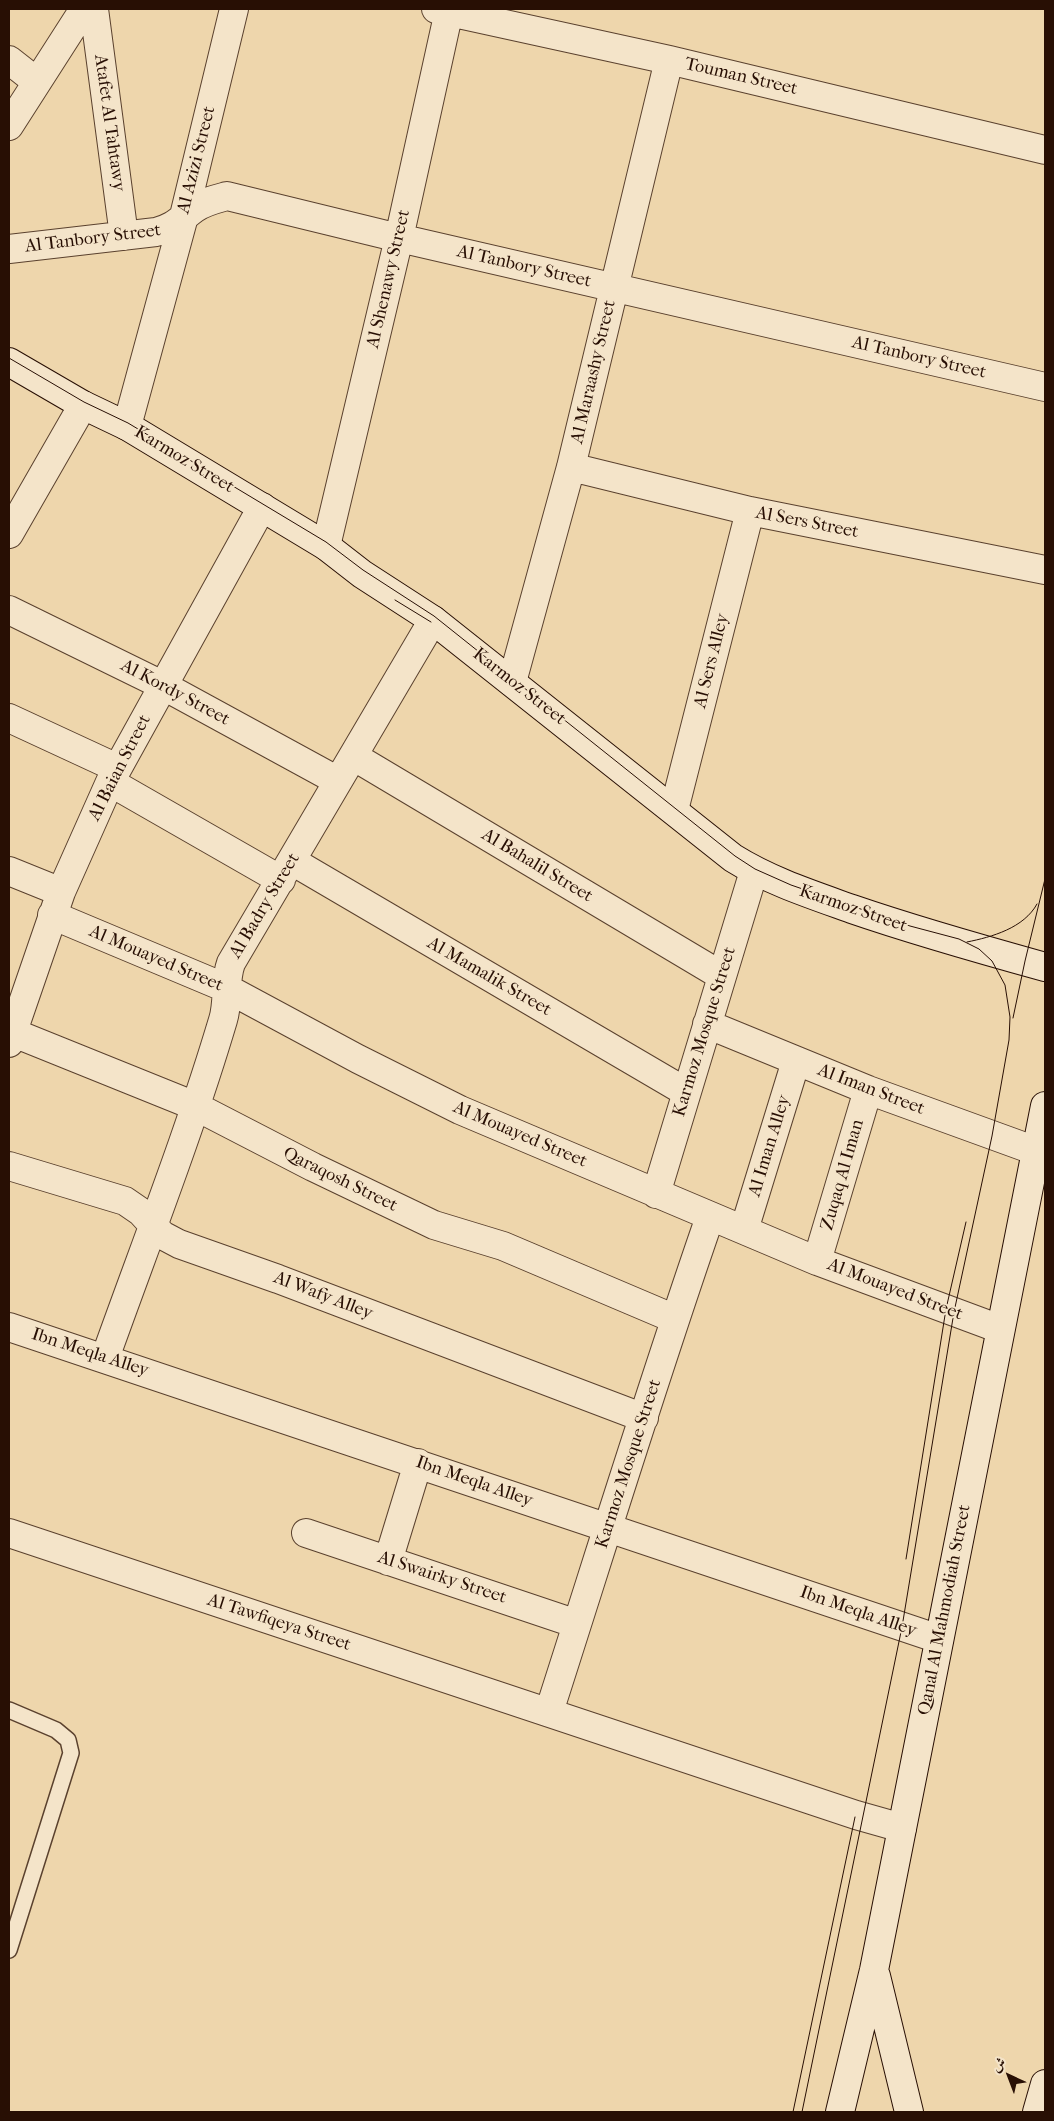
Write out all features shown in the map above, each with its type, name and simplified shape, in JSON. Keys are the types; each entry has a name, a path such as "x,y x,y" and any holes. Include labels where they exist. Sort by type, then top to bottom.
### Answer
{"street":[{"path":"9,126 84,9"},
{"name":"Atafet Al Tahtawy","path":"94,9 124,236"},
{"name":"Al Azizi Street","path":"127,426 183,220 232,10"},
{"name":"Touman Street","path":"443,10 670,60 1045,150"},
{"name":"Al Shenawy Street","path":"326,546 399,238 443,10"},
{"path":"9,60 37,82"},
{"name":"Al Maraashy Street","path":"512,682 571,467 670,60"},
{"name":"Al Tanbory Street","path":"9,249 164,230 171,228 194,209 208,201 228,196 399,238 1045,387"},
{"name":"Karmoz Street","path":"9,362 83,405 127,426 326,546 362,574 432,620 733,858 754,871 790,887 917,931 1045,967"},
{"path":"9,534 83,405"},
{"name":"Al Sers Street","path":"571,467 750,512 1045,570"},
{"name":"Al Baian Street","path":"10,1035 56,903 114,775 262,507"},
{"name":"Al Sers Alley","path":"674,810 750,512"},
{"name":"Al Kordy Street","path":"9,610 162,685 338,781"},
{"name":"Al Badry Street","path":"105,1358 195,1106 224,1017 226,976 230,963 286,871 432,620"},
{"name":"Al Mamalik Street","path":"9,718 686,1092"},
{"name":"Al Bahalil Street","path":"353,756 722,976"},
{"name":"Al Mouayed Street","path":"9,871 56,903 226,988 358,1059 460,1110 818,1261 1000,1328"},
{"name":"Karmoz Mosque Street","path":"656,1194 754,871"},
{"name":"Al Iman Street","path":"707,1024 868,1090 1036,1151"},
{"name":"Qaraqosh Street","path":"10,1035 195,1106 313,1167 434,1225 503,1246 675,1319"},
{"name":"Al Iman Alley","path":"744,1230 796,1061"},
{"name":"Zuqaq Al Iman","path":"818,1261 868,1090"},
{"name":"Qanal Al Mahmodiah Street","path":"840,2112 874,1970 1045,1106"},
{"name":"Al Wafy Alley","path":"9,1166 125,1201 141,1212 162,1236 179,1244 278,1279 644,1418"},
{"name":"Karmoz Mosque Street","path":"549,1712 710,1216"},
{"name":"Ibn Meqla Alley","path":"9,1327 939,1639"},
{"path":"388,1561 418,1463"},
{"name":"Al Tawfiqeya Street","path":"9,1533 856,1815 902,1828"},
{"name":"Al Swairky Street","path":"306,1533 578,1624"},
{"path":"874,1970 909,2112"},
{"path":"1037,2112 1045,2084"}],"lane":[{"path":"9,1710 56,1730 68,1740 72,1753 9,1950"}],"tram line":[{"path":"9,358 84,402 128,423 326,542 363,570 434,616 735,856 755,869 791,885 910,926 959,939 979,949 992,961 1005,985 1010,1017 1009,1040 992,1136 954,1312 902,1627 802,2112"},
{"path":"395,600 431,622"},
{"path":"1013,1018 1045,879"},
{"path":"967,942 997,934 1016,925 1037,904"},
{"path":"906,1559 946,1309 966,1222"},
{"path":"793,2112 855,1817"}]}
